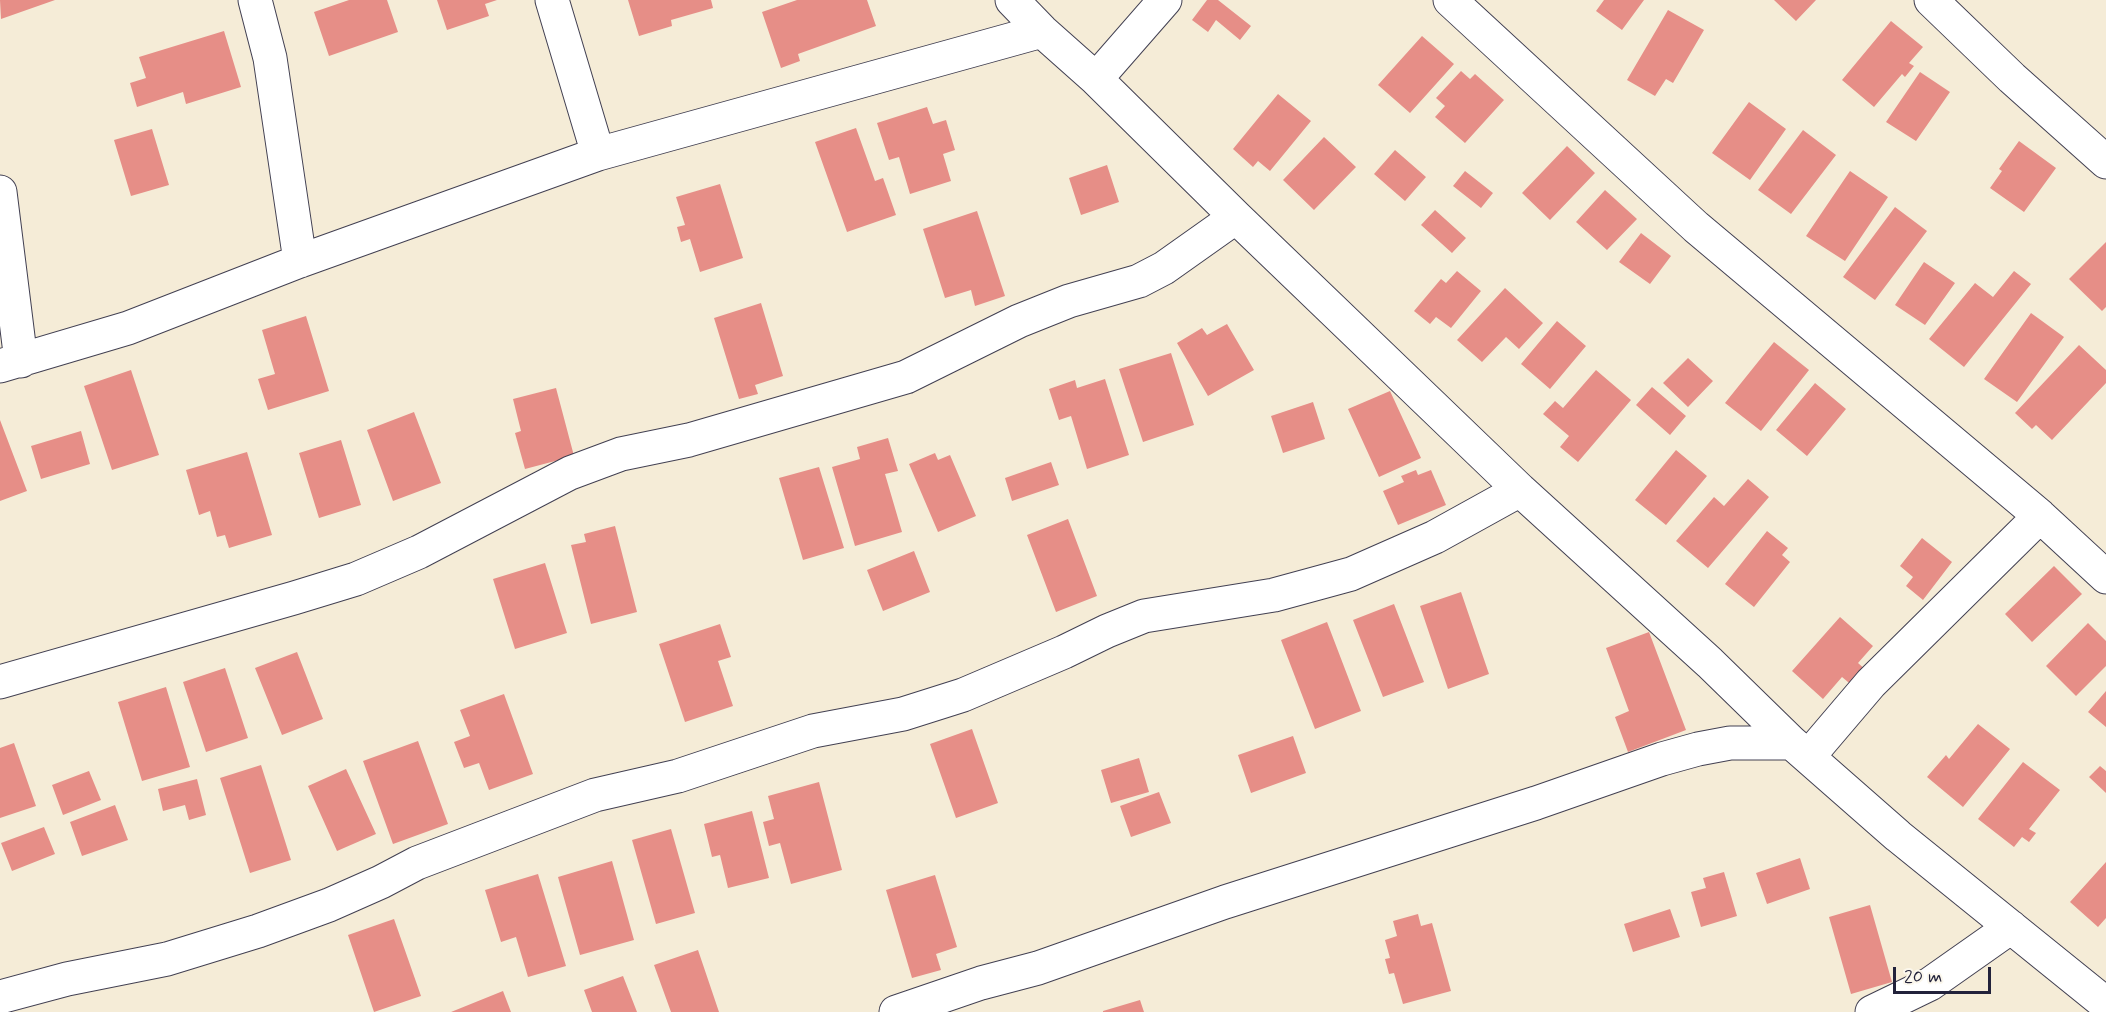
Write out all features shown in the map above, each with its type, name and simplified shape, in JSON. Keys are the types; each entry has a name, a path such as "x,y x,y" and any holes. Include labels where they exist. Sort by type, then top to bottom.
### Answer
{"street":[{"path":"255,0 270,58 300,261"},
{"path":"552,0 598,154"},
{"path":"1012,0 1520,490 1710,663 1800,750 1898,836 2106,1004"},
{"path":"1096,79 1164,0"},
{"path":"1450,0 1696,227 2040,516 2106,577"},
{"path":"1931,0 2012,78 2106,162"},
{"path":"0,192 10,363 128,327 300,261 598,154 1042,31"},
{"path":"0,682 356,579 419,552 570,473 621,454 689,440 906,377 1019,321 1069,301 1139,281 1164,268 1236,217"},
{"path":"0,997 167,959 258,931 329,905 417,863 595,795 678,776 813,730 903,714 963,696 1144,616 1274,595 1351,574 1435,537 1520,490"},
{"path":"896,1012 981,983 1038,968 1226,902 1536,803 1662,759 1730,743 1800,750 2040,516"},
{"path":"1872,1012 1930,984 2011,927"}],"building":[{"path":"0,0 55,0 1,19"},
{"path":"349,0 387,0 398,32 329,56 314,12"},
{"path":"437,0 497,0 485,4 489,16 447,30"},
{"path":"628,0 711,0 713,8 671,20 672,26 639,36"},
{"path":"797,0 867,0 876,26 798,54 800,61 781,68 762,12"},
{"path":"1207,0 1218,0 1251,26 1240,40 1216,20 1208,32 1192,20"},
{"path":"1604,0 1644,0 1622,30 1596,11"},
{"path":"1774,0 1816,0 1796,21"},
{"path":"1668,10 1704,30 1673,83 1666,79 1655,96 1627,80"},
{"path":"1891,21 1923,47 1909,63 1914,66 1905,77 1902,74 1874,107 1842,80"},
{"path":"224,31 241,87 186,104 183,92 137,107 130,83 146,78 139,57"},
{"path":"1422,36 1454,64 1410,113 1378,85"},
{"path":"1461,71 1470,79 1475,74 1504,100 1465,143 1435,117 1445,106 1436,98"},
{"path":"1920,72 1950,92 1916,141 1886,122"},
{"path":"1278,94 1311,121 1270,171 1258,161 1253,167 1233,149"},
{"path":"1749,102 1786,129 1750,180 1712,153"},
{"path":"927,107 933,124 946,120 955,150 943,154 951,181 910,194 899,157 889,160 877,123"},
{"path":"856,128 875,181 883,178 896,215 847,232 815,142"},
{"path":"152,129 169,185 131,196 114,140"},
{"path":"1803,130 1836,155 1791,214 1758,190"},
{"path":"1324,137 1356,167 1314,210 1283,180"},
{"path":"2019,141 2056,168 2024,212 1990,188 2002,171 1999,169"},
{"path":"1567,146 1595,173 1550,220 1522,193"},
{"path":"1395,150 1426,177 1405,201 1374,174"},
{"path":"1107,165 1119,202 1081,215 1069,178"},
{"path":"1465,171 1493,193 1481,208 1453,186"},
{"path":"1850,171 1888,197 1845,261 1806,236"},
{"path":"720,184 743,258 700,272 690,239 681,242 677,227 685,225 676,197"},
{"path":"1605,190 1637,219 1607,250 1576,222"},
{"path":"1895,207 1927,231 1875,300 1843,277"},
{"path":"1435,210 1466,238 1452,253 1421,225"},
{"path":"977,211 1005,296 975,306 971,290 945,298 923,229"},
{"path":"1641,233 1671,256 1650,284 1619,262"},
{"path":"2106,242 2106,307 2102,311 2069,279"},
{"path":"1924,262 1955,283 1925,325 1895,305"},
{"path":"1457,271 1481,291 1451,328 1436,317 1430,324 1414,311 1441,279 1446,283"},
{"path":"2014,271 2031,284 1964,367 1929,339 1975,283 1993,297"},
{"path":"1505,288 1543,323 1519,349 1506,337 1482,362 1457,340"},
{"path":"761,303 783,376 755,385 758,394 739,399 714,318"},
{"path":"2031,313 2064,337 2017,402 1984,379"},
{"path":"306,316 329,391 268,410 258,379 275,374 262,330"},
{"path":"1557,321 1586,346 1550,389 1521,364"},
{"path":"1227,324 1254,370 1208,396 1177,343 1202,328 1207,335"},
{"path":"1774,342 1809,370 1761,431 1725,403"},
{"path":"2079,345 2106,370 2106,383 2052,440 2036,425 2032,429 2015,413"},
{"path":"1171,353 1194,425 1143,442 1119,369"},
{"path":"1688,358 1713,381 1688,407 1663,383"},
{"path":"131,370 159,455 112,470 84,386"},
{"path":"1596,370 1631,400 1578,462 1560,447 1569,436 1543,414 1555,401 1563,408"},
{"path":"1105,379 1129,455 1087,469 1071,416 1059,420 1049,389 1075,380 1077,388"},
{"path":"1815,383 1846,409 1807,456 1776,430"},
{"path":"1652,387 1686,416 1670,435 1636,405"},
{"path":"556,388 574,456 525,469 515,433 521,431 513,399"},
{"path":"1390,391 1421,458 1379,477 1348,409"},
{"path":"1313,402 1325,439 1283,453 1271,416"},
{"path":"414,412 441,483 393,501 367,430"},
{"path":"0,420 27,491 0,501"},
{"path":"81,431 90,464 41,479 31,446"},
{"path":"888,438 898,471 885,474 902,532 855,546 832,467 860,459 857,447"},
{"path":"341,440 361,505 319,518 299,453"},
{"path":"1676,450 1707,476 1666,525 1635,500"},
{"path":"247,452 272,535 229,548 225,535 217,537 210,511 199,515 186,470"},
{"path":"935,453 938,460 950,455 976,516 938,532 909,464"},
{"path":"1051,462 1059,485 1012,501 1005,478"},
{"path":"819,467 844,548 803,560 779,478"},
{"path":"1416,470 1418,475 1431,470 1446,505 1398,525 1383,491 1404,482 1401,476"},
{"path":"1748,479 1769,497 1708,568 1676,541 1714,497 1724,506"},
{"path":"1068,519 1097,596 1056,612 1027,535"},
{"path":"615,526 637,612 591,624 571,545 586,542 584,534"},
{"path":"1767,531 1788,548 1782,555 1790,562 1754,607 1725,584"},
{"path":"1922,538 1952,562 1923,600 1906,586 1913,577 1900,566"},
{"path":"914,551 930,592 883,611 867,570"},
{"path":"545,563 567,633 515,649 493,579"},
{"path":"2054,566 2082,594 2032,642 2005,614"},
{"path":"1461,592 1489,674 1448,689 1420,606"},
{"path":"1394,604 1424,682 1383,697 1353,620"},
{"path":"1840,617 1873,646 1858,663 1867,671 1854,687 1842,677 1823,699 1792,671"},
{"path":"1327,622 1361,711 1315,729 1281,640"},
{"path":"2088,623 2106,641 2106,666 2076,696 2046,666"},
{"path":"720,624 731,657 718,661 733,706 685,722 659,644"},
{"path":"1649,632 1686,730 1628,752 1615,717 1629,711 1606,648"},
{"path":"297,652 323,719 282,735 255,668"},
{"path":"225,668 248,738 206,752 183,682"},
{"path":"166,687 190,767 142,781 118,702"},
{"path":"2106,691 2106,727 2088,712"},
{"path":"504,694 533,774 489,790 479,763 464,768 454,742 470,736 460,710"},
{"path":"1978,724 2010,749 1963,807 1927,777 1946,755 1949,759"},
{"path":"972,729 998,803 956,818 930,744"},
{"path":"1293,736 1306,773 1251,793 1238,755"},
{"path":"418,741 448,824 393,844 363,761"},
{"path":"14,743 36,806 0,818 0,748"},
{"path":"1139,758 1149,792 1111,803 1101,770"},
{"path":"2023,762 2060,790 2029,829 2036,833 2029,842 2022,837 2014,847 1978,819"},
{"path":"261,765 291,860 250,873 220,778"},
{"path":"2100,766 2106,771 2106,793 2089,777"},
{"path":"346,769 376,834 337,851 308,786"},
{"path":"89,771 101,800 63,815 52,785"},
{"path":"197,779 206,815 189,820 185,805 163,811 158,789"},
{"path":"819,782 842,870 791,884 780,843 769,846 763,822 774,819 768,796"},
{"path":"1159,792 1171,823 1131,837 1120,806"},
{"path":"115,805 128,840 82,856 70,822"},
{"path":"752,811 769,878 728,888 720,855 712,857 704,824"},
{"path":"44,827 55,854 12,871 1,843"},
{"path":"671,829 695,913 656,924 632,840"},
{"path":"1800,858 1810,889 1767,904 1756,873"},
{"path":"612,861 634,940 580,955 558,877"},
{"path":"2106,862 2106,918 2098,927 2070,902"},
{"path":"1724,872 1737,916 1701,927 1691,892 1706,888 1703,878"},
{"path":"538,874 566,966 528,977 516,937 501,942 485,890"},
{"path":"935,875 957,947 936,954 941,970 912,978 886,890"},
{"path":"1870,905 1892,982 1851,994 1829,917"},
{"path":"1670,909 1680,937 1633,952 1624,924"},
{"path":"1418,914 1421,926 1432,923 1451,991 1403,1004 1394,973 1389,974 1385,959 1390,958 1385,940 1397,936 1393,921"},
{"path":"394,919 421,996 374,1012 348,935"},
{"path":"698,950 719,1012 671,1012 654,965"},
{"path":"623,976 637,1012 592,1012 584,990"},
{"path":"503,991 511,1012 451,1012"},
{"path":"1140,1000 1144,1012 1103,1012 1103,1011"}]}
